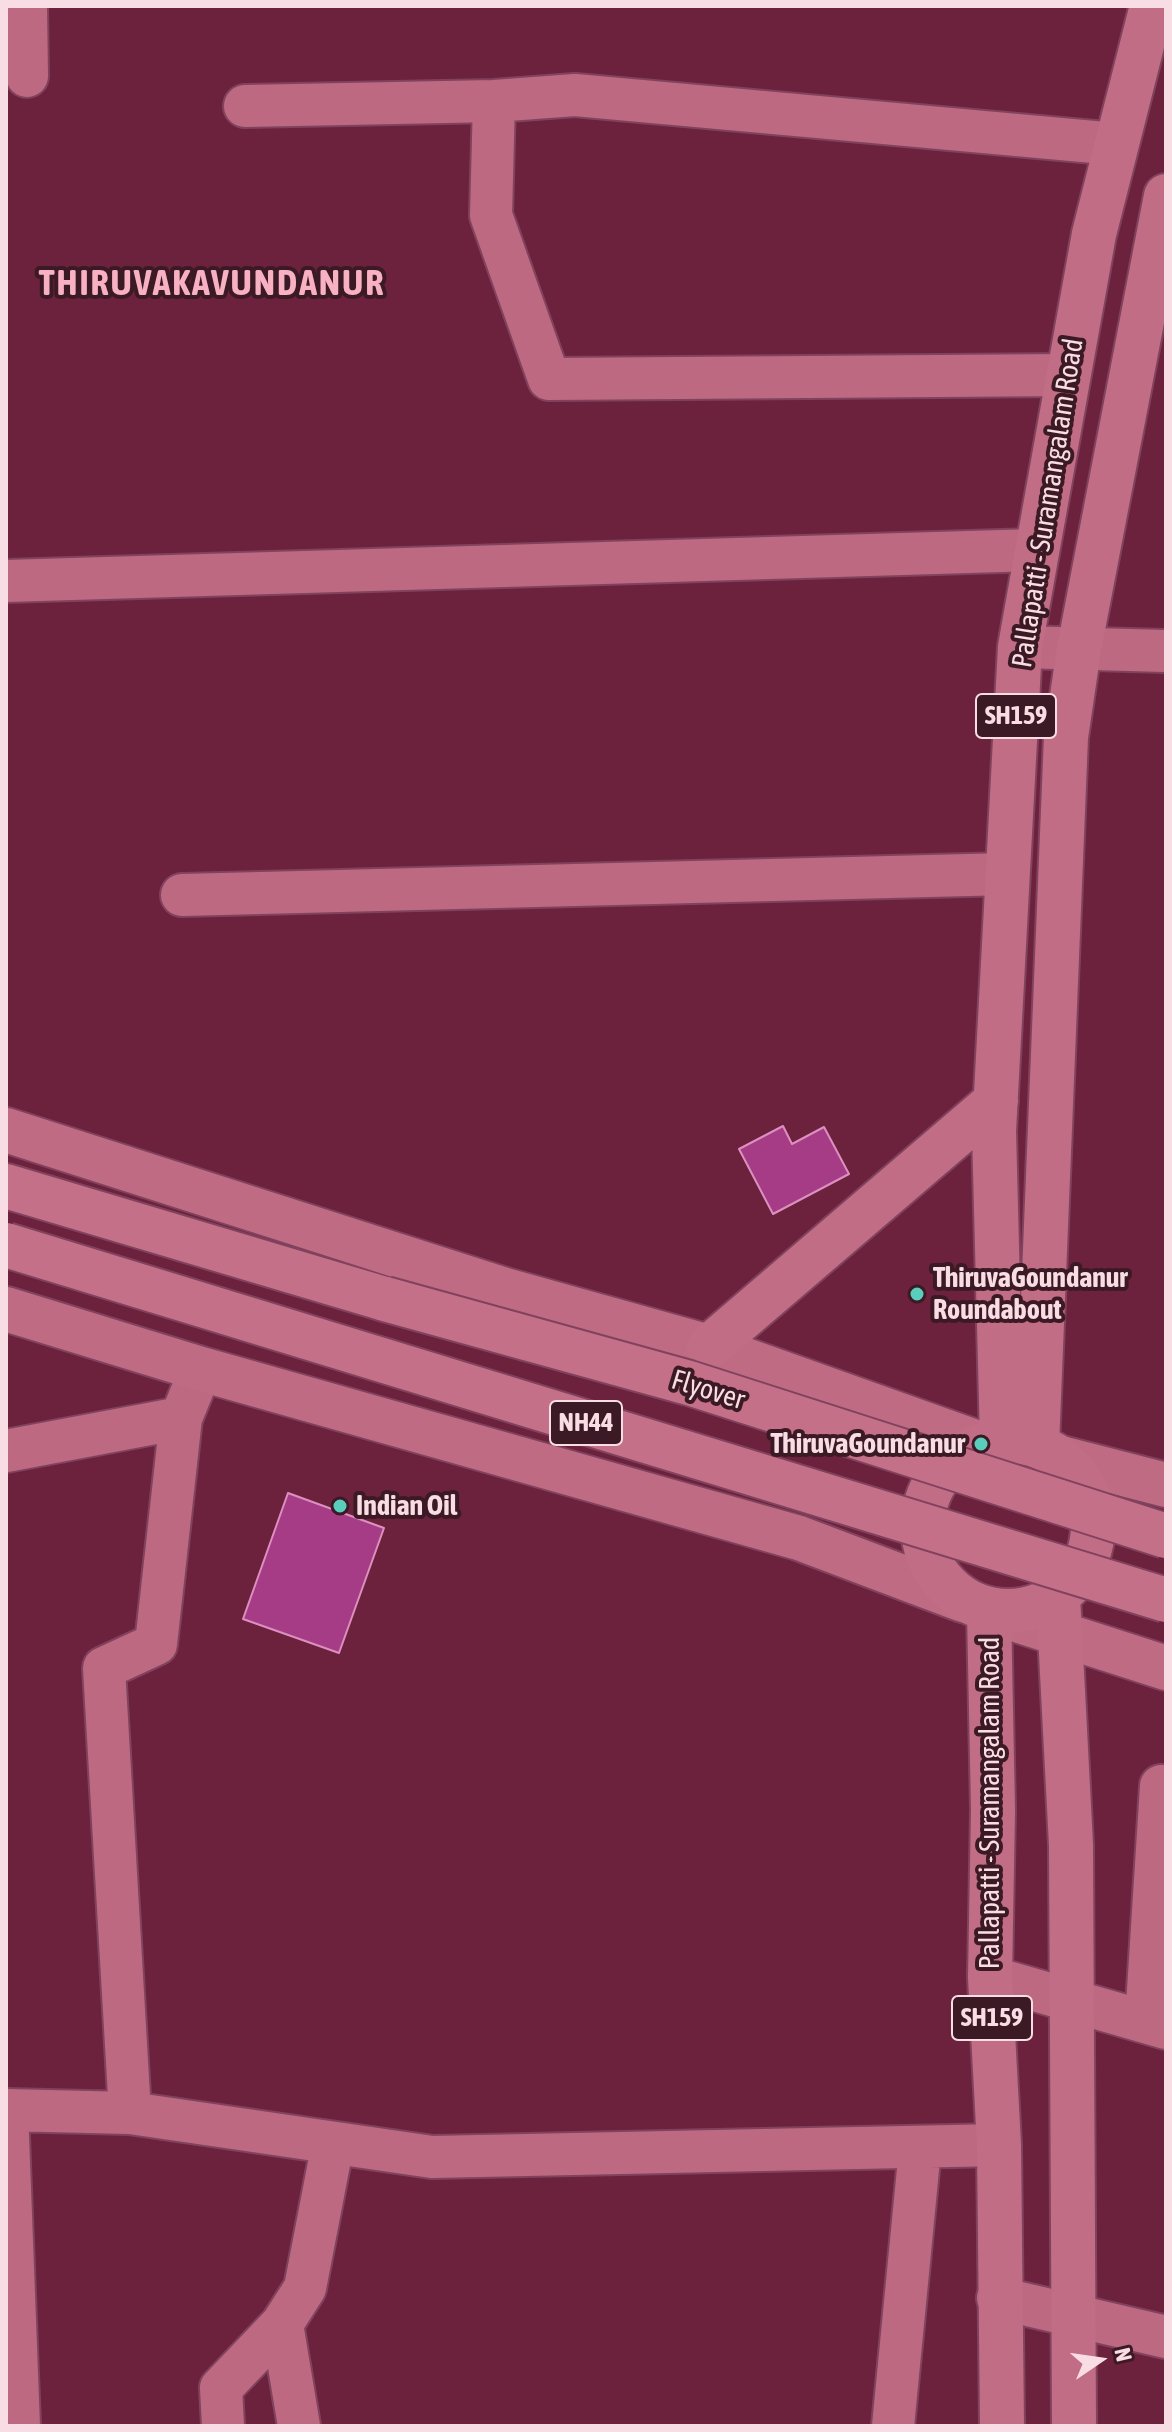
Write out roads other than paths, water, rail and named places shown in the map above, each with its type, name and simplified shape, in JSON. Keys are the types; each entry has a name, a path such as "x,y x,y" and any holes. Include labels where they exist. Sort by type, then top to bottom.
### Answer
{"highway":[{"name":"Flyover","path":"6,1186 385,1299 689,1383 1166,1536"},
{"name":"NH44","path":"6,1245 1166,1600"}],"main road":[{"name":"Pallapatti - Suramangalam Road","path":"1020,1447 996,1101 1020,647 1094,234 1152,6"},
{"path":"1020,1447 1066,737 1079,649 1166,196"},
{"path":"709,1347 996,1101"},
{"path":"1060,1616 1037,1608 1013,1612 976,1605 944,1584 931,1564 923,1541 923,1516 929,1493 942,1472 959,1455 1020,1447 1084,1490 1094,1528 1083,1566 1060,1616 1071,1845 1069,2000 1074,2426"},
{"name":"Pallapatti - Suramangalam Road","path":"976,1605 993,1810 990,1977 999,2145 998,2298 1002,2426"}],"street":[{"path":"26,6 27,76"},
{"path":"245,106 494,101 575,95 1116,144"},
{"path":"494,101 491,215 549,379 1068,375"},
{"path":"6,581 1035,550"},
{"path":"1020,647 1166,651"},
{"path":"182,895 1008,874"},
{"path":"6,1130 505,1290 709,1347 1020,1447 1166,1485"},
{"path":"6,1309 201,1369 799,1538 976,1605"},
{"path":"130,2113 104,1668 156,1644 181,1418 201,1369"},
{"path":"6,1451 181,1418"},
{"path":"1060,1616 1166,1668"},
{"path":"990,1977 1156,2025 1161,1786 1166,1788"},
{"path":"19,2426 11,2333 7,2110 130,2113 432,2157 999,2145"},
{"path":"223,2426 221,2388 282,2324 305,2288 333,2143"},
{"path":"893,2426 920,2149"},
{"path":"998,2298 1166,2337"},
{"path":"282,2324 299,2426"}],"place":[{"name":"ThiruvaGoundanur Roundabout","path":"917,1294"},
{"name":"ThiruvaGoundanur","path":"981,1444"},
{"name":"Indian Oil","path":"340,1506"}],"district":[{"name":"THIRUVAKAVUNDANUR","path":"212,284"}]}
